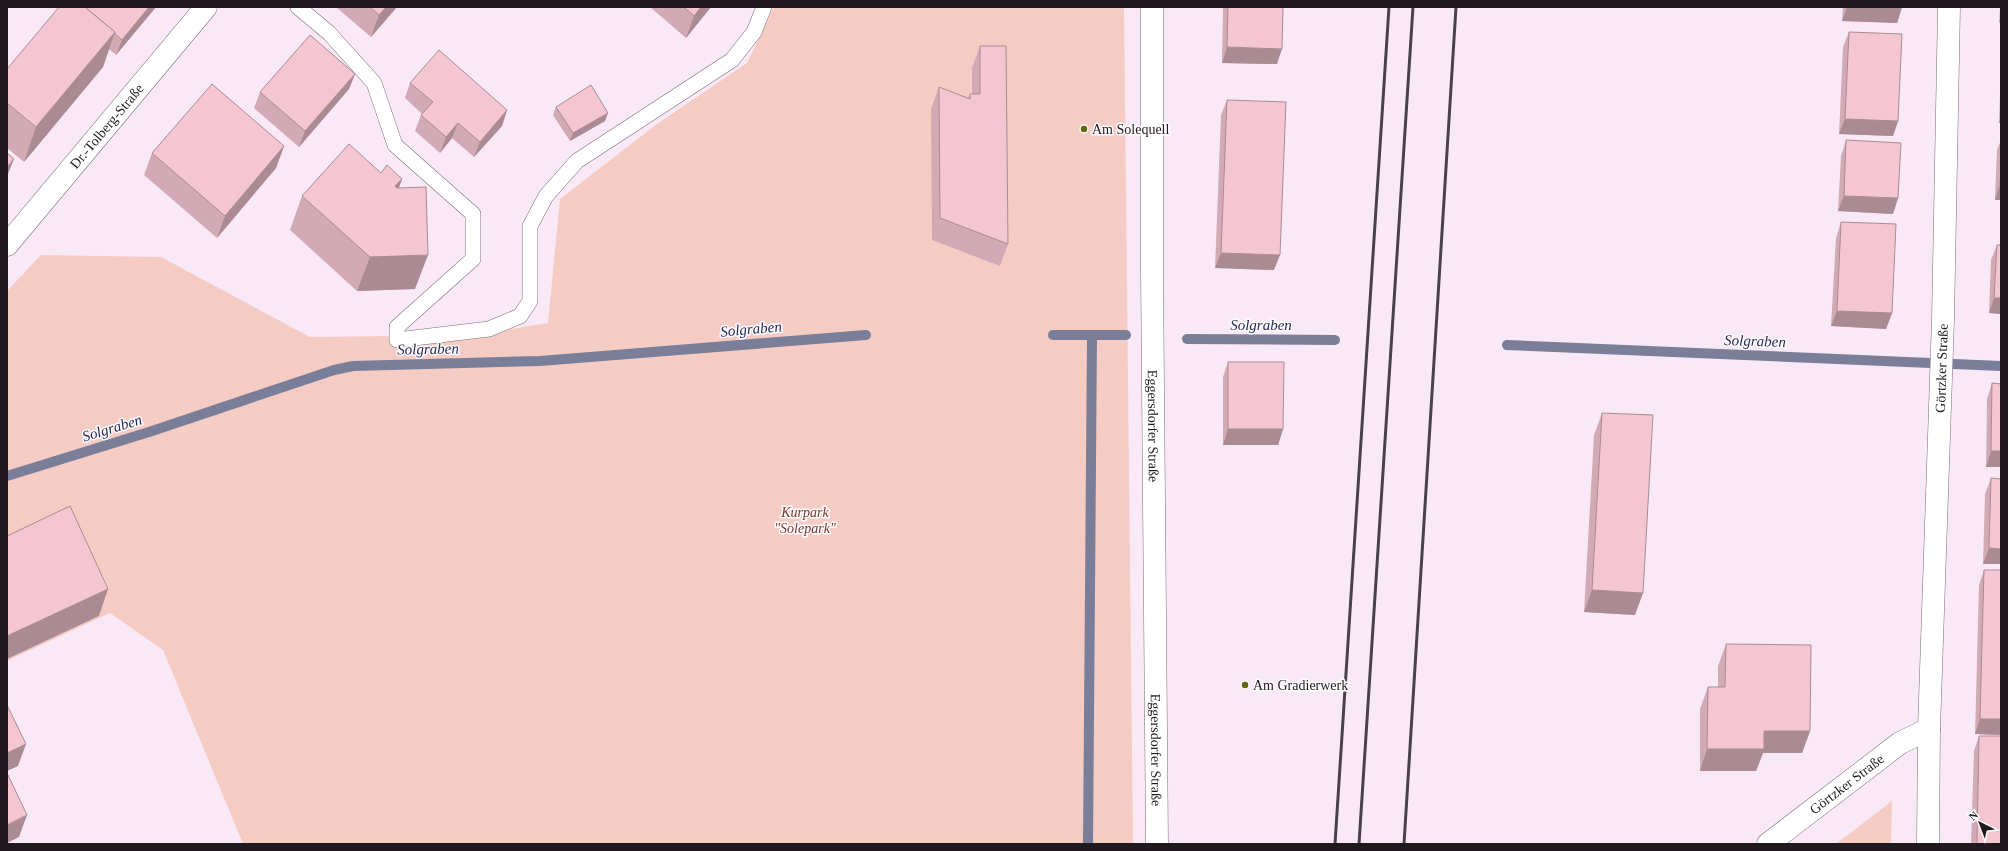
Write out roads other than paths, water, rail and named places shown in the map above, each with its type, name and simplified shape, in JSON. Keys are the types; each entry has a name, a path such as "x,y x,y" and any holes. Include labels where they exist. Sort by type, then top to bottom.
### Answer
{"street":[{"name":"Dr.-Tolberg-Straße","path":"7,245 206,7"},
{"name":"Eggersdorfer Straße","path":"1152,7 1152,306 1157,844"},
{"name":"Görtzker Straße","path":"1928,844 1929,729 1943,319 1949,7"},
{"name":"Görtzker Straße","path":"1768,844 1900,743 1929,729"}],"lane":[{"path":"298,7 329,33 374,83 396,145 473,214 473,259 397,327 397,340 489,329 520,316 530,300 530,226 546,196 577,161 732,60 754,32 764,7"}],"waterway":[{"name":"Solgraben","path":"7,476 149,432 334,370 353,366 540,361 866,335"},
{"name":"Solgraben","path":"1053,335 1126,335"},
{"path":"1088,844 1092,335"},
{"name":"Solgraben","path":"1187,339 1335,340"},
{"name":"Solgraben","path":"1507,345 2001,366"}],"railway":[{"path":"1335,844 1389,7"},
{"path":"1359,844 1413,7"},
{"path":"1404,844 1456,7"}],"place":[{"name":"Am Solequell","path":"1084,129"},
{"name":"Am Gradierwerk","path":"1245,685"}],"park label":[{"name":"Kurpark \"Solepark\"","path":"805,520"}]}
